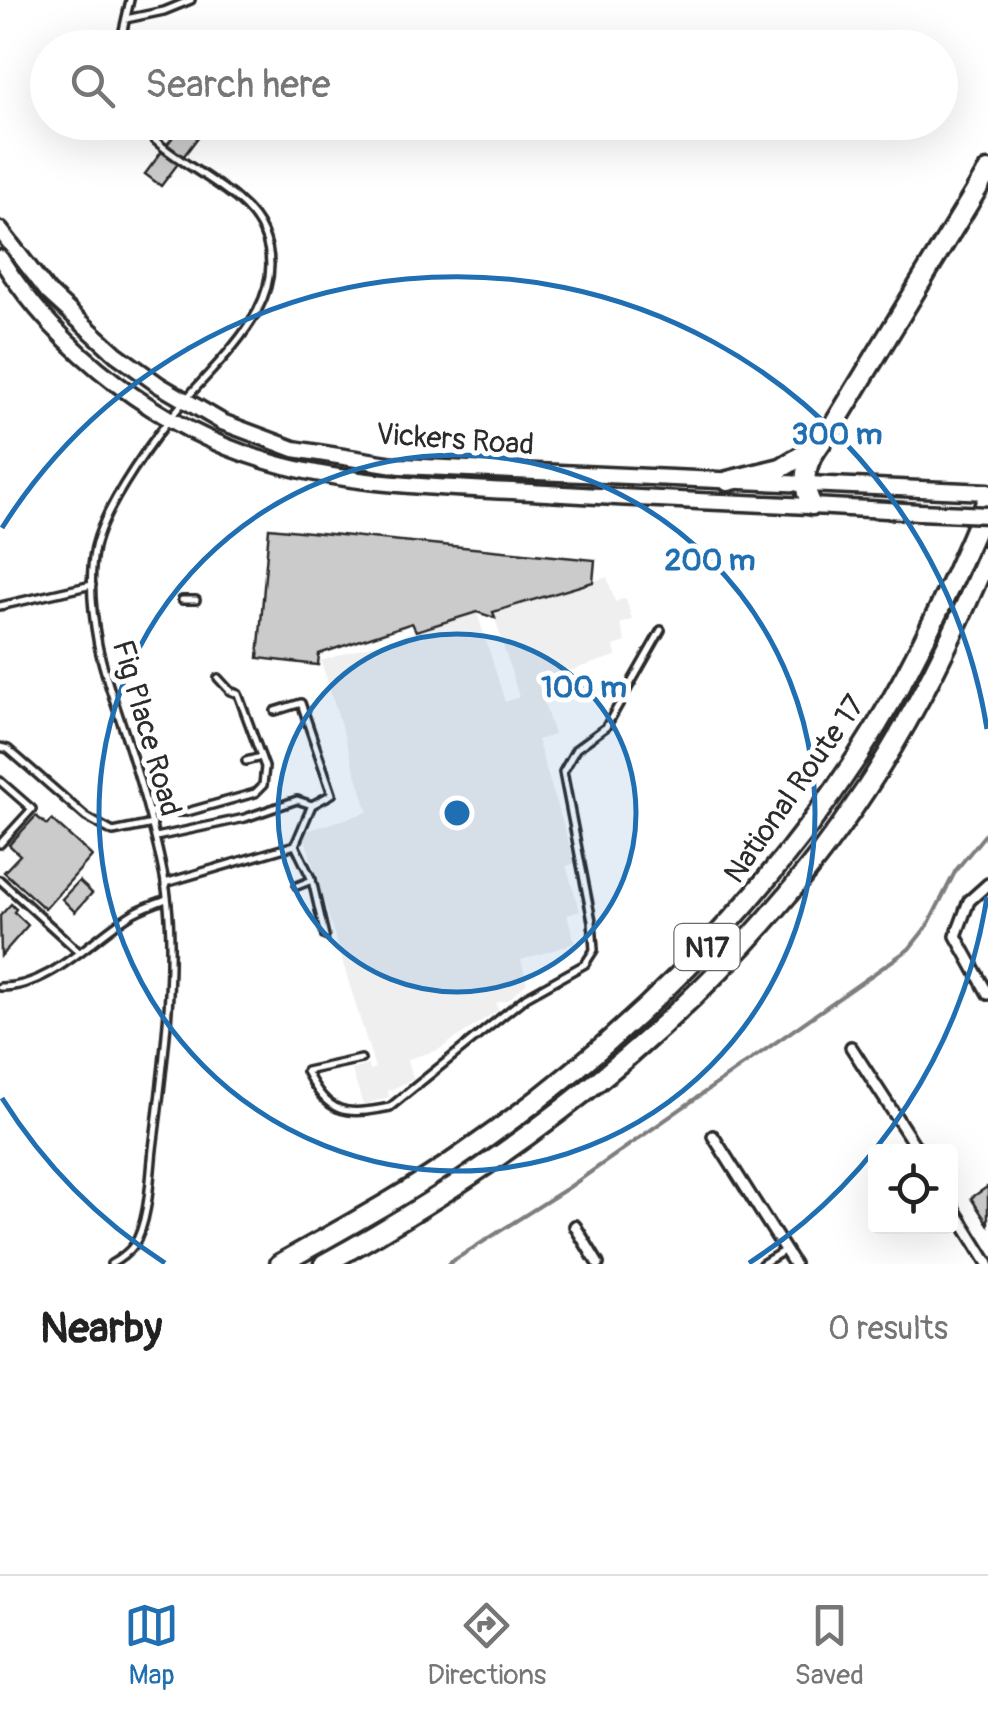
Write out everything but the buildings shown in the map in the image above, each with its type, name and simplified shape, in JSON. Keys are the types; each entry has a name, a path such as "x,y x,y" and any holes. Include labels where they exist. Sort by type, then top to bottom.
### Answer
{"highway":[{"path":"812,505 804,470 988,171"},
{"path":"728,481 781,468 818,446"},
{"name":"National Route 17","path":"280,1264 398,1197 536,1101 655,998 738,914 820,810 879,722 933,621 988,495"},
{"name":"N17","path":"324,1264 381,1232 532,1131 647,1040 733,956 790,891 866,790 930,682 988,554"}],"main road":[{"name":"Vickers Road","path":"0,230 31,274 74,319 116,354 222,422 294,449 402,466 988,495"},
{"name":"Vickers Road","path":"0,258 22,292 69,343 139,399 269,462 347,478 671,501 988,515"}],"street":[{"path":"988,884 974,893 956,936 988,994"},
{"path":"851,1048 913,1144"},
{"path":"712,1136 794,1264"},
{"path":"958,1216 988,1264"},
{"path":"575,1226 598,1264"}],"lane":[{"path":"123,30 130,0"},
{"path":"126,19 191,0"},
{"name":"Fig Place Road","path":"111,1264 135,1244 147,1204 162,1073 169,946 165,883 153,824 101,658 93,617 96,544 135,468 185,401 223,360 259,307 270,280 268,244 262,227 243,206 158,140"},
{"path":"0,606 92,585"},
{"path":"182,600 196,600"},
{"path":"361,1059 306,1071 327,1102 339,1111 390,1107 526,997 584,964 594,950 592,921 563,772 576,750 606,727 661,630"},
{"path":"150,812 187,812 255,793 263,785 264,767 238,694 218,678"},
{"path":"275,710 301,703 332,794 312,805 295,845 312,880 325,936"},
{"path":"0,747 8,749 86,817 113,832 153,824"},
{"path":"246,761 261,757"},
{"path":"0,781 32,809 0,844"},
{"path":"156,838 245,818 297,800 312,805"},
{"path":"165,883 295,845"},
{"path":"0,880 78,951"},
{"path":"297,886 312,880"},
{"path":"0,987 19,987 39,978 133,913 166,899"},
{"path":"762,1264 785,1249"}],"shaded area":[{"path":"607,577 615,602 626,598 632,620 620,624 626,642 614,646 616,656 537,681 554,735 537,740 575,863 566,866 580,911 567,915 575,943 521,960 527,983 508,1000 496,1003 498,1010 438,1050 408,1059 413,1079 388,1091 389,1097 363,1105 352,1070 368,1065 370,1070 375,1068 303,832 368,812 321,661 477,612 505,702 519,697 493,612"}],"waterway":[{"path":"448,1264 568,1188 909,949 928,925 956,870 988,831"}]}
